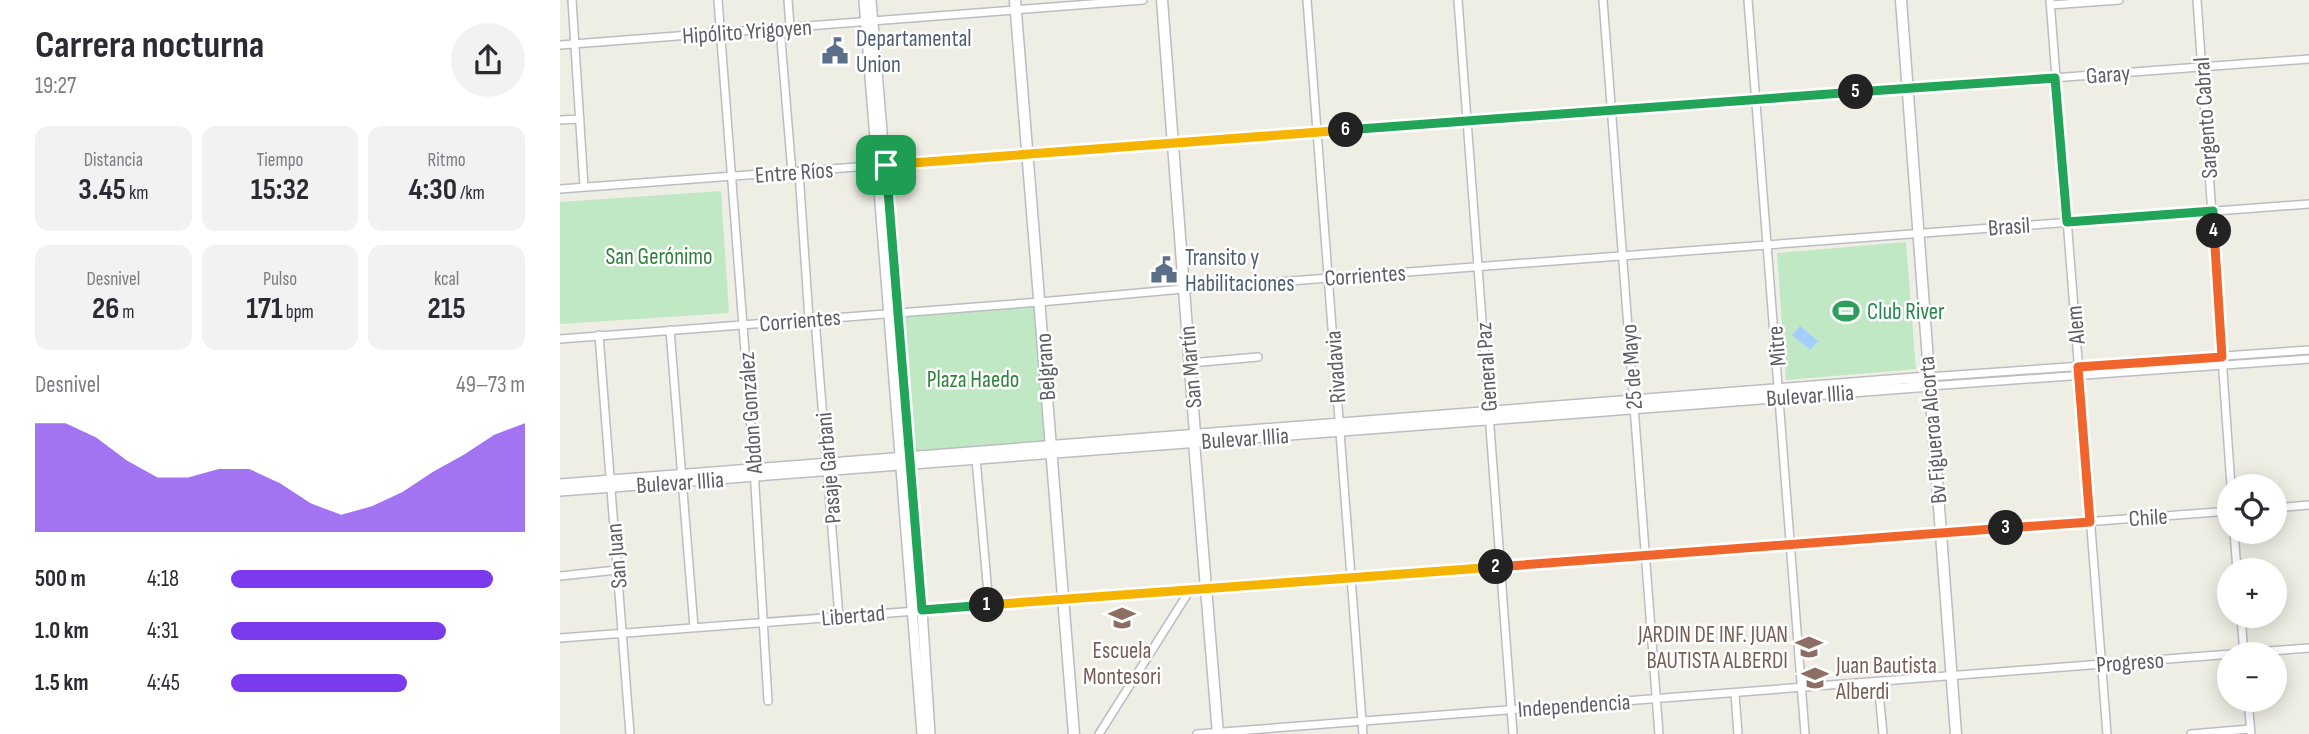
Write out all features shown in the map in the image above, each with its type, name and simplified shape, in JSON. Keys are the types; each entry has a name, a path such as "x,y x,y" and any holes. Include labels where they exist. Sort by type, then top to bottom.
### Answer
{"main road":[{"name":"San Martín","path":"1161,0 1218,733"},
{"name":"Bv Figueroa Alcorta","path":"1901,0 1956,734"},
{"name":"Belgrano","path":"1016,5 1074,734"}],"street":[{"path":"572,0 584,187"},
{"name":"Abdon González","path":"718,0 744,324 768,701"},
{"path":"788,0 790,27"},
{"path":"864,0 869,21 882,165 904,460 930,734"},
{"path":"869,21 871,0"},
{"name":"Hipólito Yrigoyen","path":"560,45 869,21 1016,5 1143,0"},
{"name":"Rivadavia","path":"1307,0 1363,734"},
{"name":"General Paz","path":"1458,0 1513,734"},
{"name":"25 de Mayo","path":"1603,0 1659,734"},
{"name":"Mitre","path":"1748,0 1805,734"},
{"path":"2050,2 2119,0"},
{"name":"Sargento Cabral","path":"2197,0 2230,474"},
{"name":"Alem","path":"2050,2 2107,734"},
{"name":"Pasaje Garbani","path":"780,28 828,467 839,617"},
{"name":"Garay","path":"1907,88 2309,59"},
{"name":"Entre Ríos","path":"560,189 1907,88"},
{"path":"560,120 580,119"},
{"name":"Brasil","path":"1918,233 2309,204"},
{"name":"Corrientes","path":"560,339 1918,233"},
{"path":"670,330 694,628"},
{"name":"San Juan","path":"599,335 630,734"},
{"path":"1929,382 2222,361 2309,351"},
{"path":"1189,363 1258,357"},
{"path":"2222,361 2309,359"},
{"name":"Bulevar Illia","path":"560,484 681,478 1929,382"},
{"name":"Bulevar Illia","path":"904,460 976,459 1051,449"},
{"path":"976,459 989,605"},
{"name":"Bulevar Illia","path":"560,491 610,483"},
{"path":"2287,507 2309,505"},
{"name":"Chile","path":"1941,533 2217,512"},
{"name":"Libertad","path":"560,638 1941,533"},
{"path":"560,576 617,570"},
{"path":"1099,734 1190,590"},
{"path":"918,610 922,734"},
{"name":"Progreso","path":"2287,650 2309,648"},
{"name":"Progreso","path":"1951,676 2217,656"},
{"name":"Independencia","path":"1197,734 1297,730 1362,721 1951,676"},
{"path":"1878,682 1883,734"},
{"path":"1735,694 1738,734"},
{"path":"2191,734 2251,732 2249,712"}],"green space":[{"name":"San Gerónimo","path":"721,191 729,313 560,324 560,202"},
{"name":"Club River","path":"1906,242 1916,369 1786,380 1777,253"},
{"name":"Plaza Haedo","path":"1034,304 1046,443 911,454 899,314"}],"water":[{"path":"1800,326 1818,341 1810,350 1792,335"}],"place":[{"name":"Departamental Union","path":"835,51"},
{"name":"Transito y Habilitaciones","path":"1164,270"},
{"name":"Club River","path":"1846,311"},
{"name":"Escuela Montesori","path":"1122,618"},
{"name":"JARDIN DE INF. JUAN BAUTISTA ALBERDI","path":"1809,647"},
{"name":"Juan Bautista Alberdi","path":"1815,678"}],"route":[{"path":"2055,78 2067,222 2213,211 2222,357 2078,367 2090,522 922,610 908,464 886,165 2055,78"}]}
